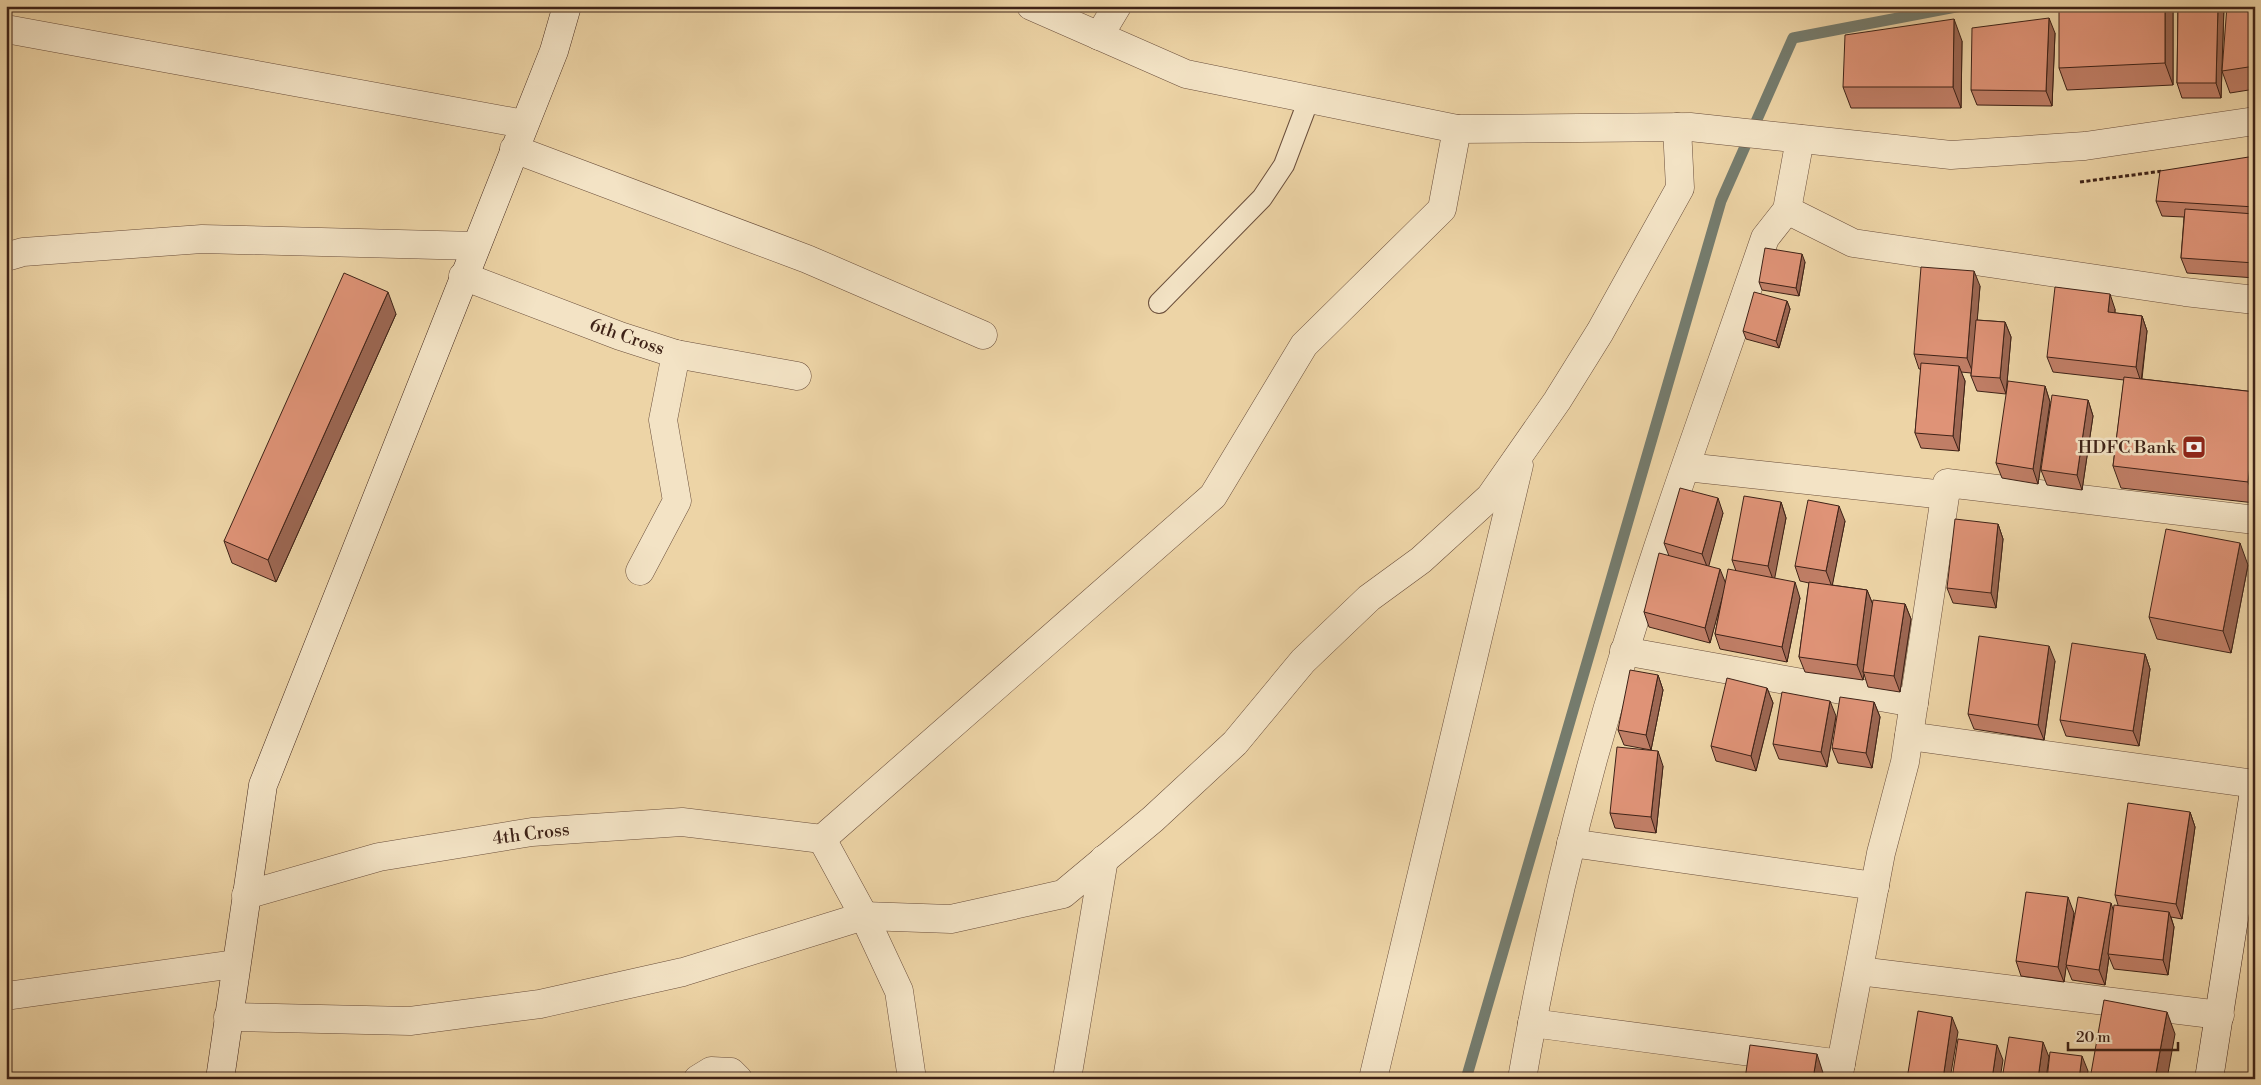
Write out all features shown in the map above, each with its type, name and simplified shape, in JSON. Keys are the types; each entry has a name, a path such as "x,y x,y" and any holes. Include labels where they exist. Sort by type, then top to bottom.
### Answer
{"street":[{"path":"220,1079 235,964 263,785 554,51 567,6"},
{"path":"1030,6 1186,74 1457,128 1683,127 1951,155 2086,146 2255,121"},
{"path":"1099,36 1117,6"},
{"path":"6,29 524,124"},
{"path":"228,1017 410,1021 540,1004 683,972 864,916 951,919 1063,894 1153,818 1235,743 1303,661 1369,598 1421,560 1490,497 1557,401 1600,332 1680,188 1683,127"},
{"path":"912,1079 899,991 864,916 822,839 946,732 1212,496 1304,345 1442,209 1457,128"},
{"path":"1522,1079 1532,1022 1571,843 1624,651 1765,238 1787,210 1794,138"},
{"path":"514,149 806,259 983,335"},
{"path":"1787,210 1853,243 2186,292 2255,300"},
{"path":"6,257 23,252 202,239 476,246"},
{"name":"6th Cross","path":"464,276 620,336 676,354 797,376"},
{"path":"640,571 677,501 663,420 676,354"},
{"path":"1373,1079 1523,448"},
{"path":"1686,467 1945,495"},
{"path":"1532,1022 1840,1071 1881,853 1910,736 1947,483 2255,520"},
{"path":"1624,651 1914,703"},
{"path":"1910,736 2255,784 2209,1079"},
{"name":"4th Cross","path":"246,895 379,857 532,832 682,822 822,839"},
{"path":"1571,843 1875,886"},
{"path":"1067,1079 1104,860"},
{"path":"6,996 235,964"},
{"path":"1859,971 2220,1015"},
{"path":"698,1079 711,1071 731,1072 738,1079"}],"lane":[{"path":"1159,303 1262,198 1284,165 1309,99"}],"building":[{"path":"2059,6 2165,6 2165,63 2059,68"},
{"path":"2178,6 2218,6 2216,83 2177,83"},
{"path":"2227,6 2255,6 2255,66 2222,71"},
{"path":"2049,18 2046,91 1971,90 1972,28"},
{"path":"1954,19 1953,87 1843,87 1845,35"},
{"path":"2255,156 2255,207 2156,201 2160,171"},
{"path":"2185,209 2255,214 2255,263 2181,258"},
{"path":"1765,248 1802,254 1796,288 1759,282"},
{"path":"1921,267 1974,271 1967,358 1914,354"},
{"path":"344,273 388,292 268,560 224,541"},
{"path":"2055,287 2110,294 2108,312 2142,316 2136,367 2047,357"},
{"path":"1754,292 1787,301 1776,341 1743,331"},
{"path":"1976,320 2005,322 2000,378 1971,376"},
{"path":"1921,363 1959,366 1953,436 1915,433"},
{"path":"2124,377 2255,392 2255,428 2248,482 2113,466"},
{"path":"2008,381 2045,386 2033,469 1996,463"},
{"path":"2052,395 2088,400 2077,475 2041,470"},
{"path":"1680,488 1718,498 1702,554 1664,543"},
{"path":"1744,496 1781,502 1768,566 1732,560"},
{"path":"1808,500 1839,506 1826,571 1795,566"},
{"path":"1955,519 1998,524 1991,593 1947,588"},
{"path":"2166,529 2240,543 2223,631 2149,617"},
{"path":"1659,553 1720,569 1705,628 1644,612"},
{"path":"1728,569 1795,582 1782,647 1715,634"},
{"path":"1809,582 1867,590 1857,665 1799,657"},
{"path":"1873,600 1905,604 1894,676 1863,672"},
{"path":"1979,636 2049,646 2038,725 1968,714"},
{"path":"2072,643 2145,654 2133,731 2060,720"},
{"path":"1630,670 1658,675 1646,735 1618,730"},
{"path":"1727,678 1767,688 1751,756 1711,746"},
{"path":"1782,692 1830,701 1821,752 1773,744"},
{"path":"1840,697 1874,702 1866,753 1832,748"},
{"path":"1617,747 1658,751 1651,817 1610,813"},
{"path":"2128,803 2190,812 2176,904 2115,895"},
{"path":"2026,892 2068,897 2058,967 2016,961"},
{"path":"2078,897 2111,903 2099,970 2066,965"},
{"path":"2114,905 2169,912 2163,960 2108,954"},
{"path":"2104,1000 2167,1012 2155,1079 2090,1079"},
{"path":"1918,1011 1952,1017 1943,1079 1907,1079"},
{"path":"2009,1037 2043,1042 2038,1079 2002,1079"},
{"path":"1958,1039 1997,1045 1992,1079 1952,1079"},
{"path":"1750,1045 1817,1054 1813,1079 1745,1079"},
{"path":"2050,1052 2082,1056 2079,1079 2047,1079"}],"waterway":[{"path":"1466,1079 1721,201 1793,38 1961,6"}],"place":[{"name":"HDFC Bank","path":"2194,447"}]}
